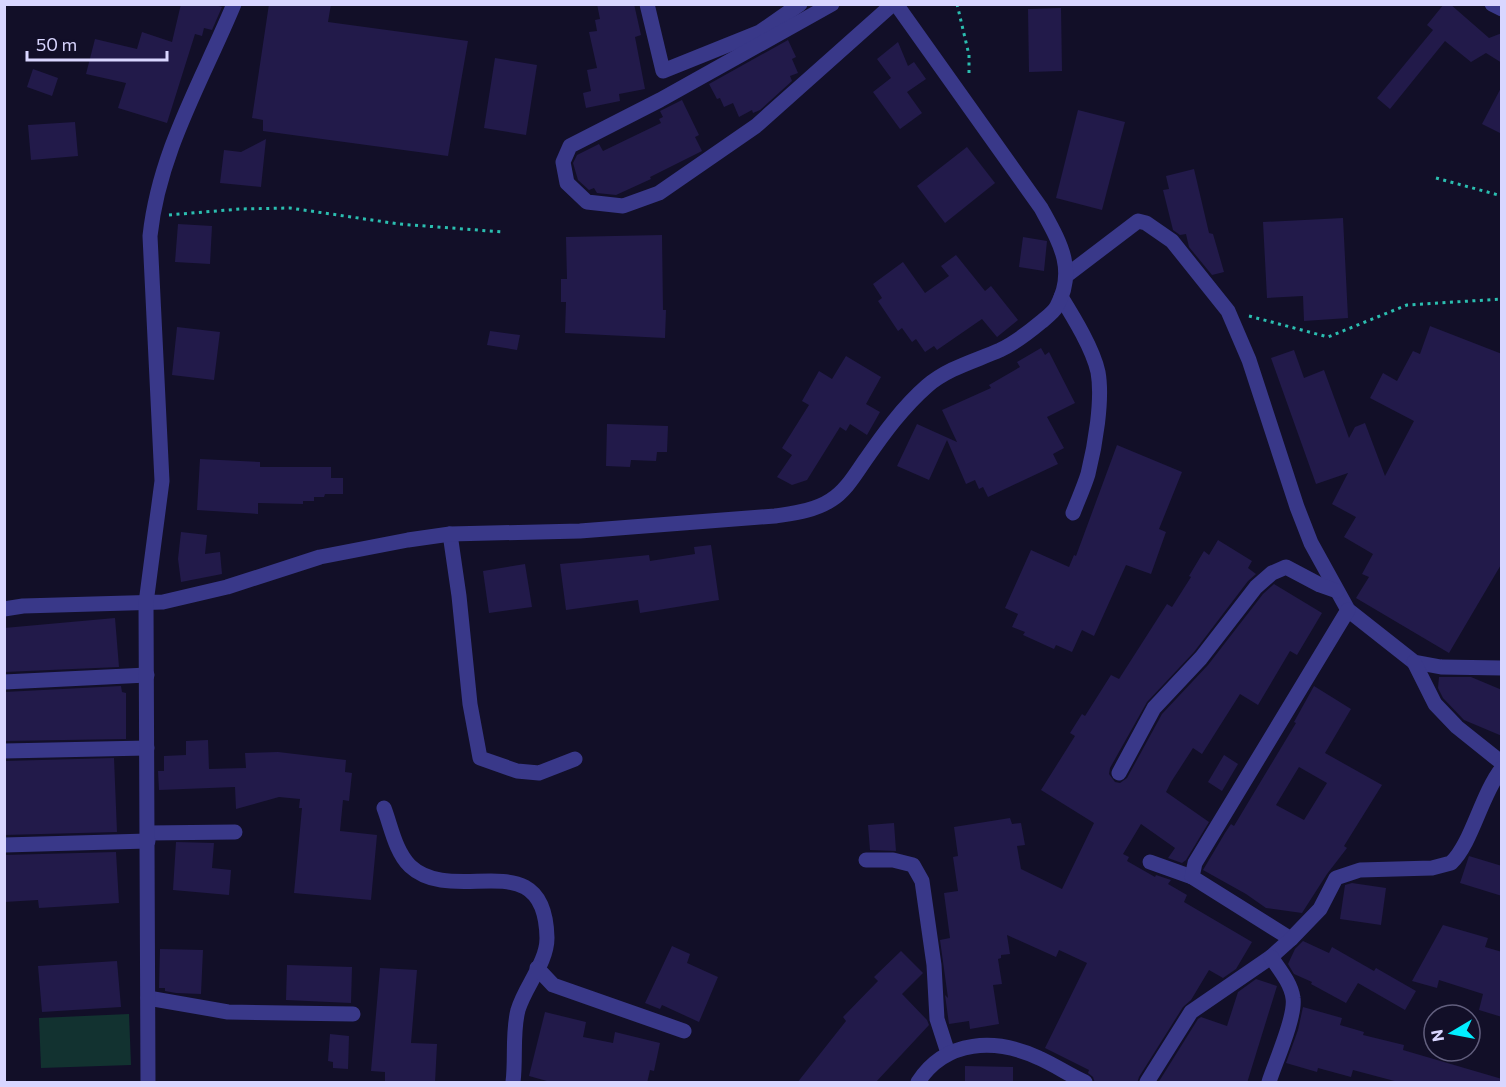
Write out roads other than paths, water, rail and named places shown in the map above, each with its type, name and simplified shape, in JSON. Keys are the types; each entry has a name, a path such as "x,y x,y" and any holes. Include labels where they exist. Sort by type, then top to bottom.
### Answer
{"street":[{"path":"148,1083 146,603 162,481 150,236 161,173 234,4"},
{"path":"647,4 663,71 760,32 800,4"},
{"path":"4,609 23,606 146,603 184,599 320,557 450,534 580,531 775,516 803,512 840,494 898,415 928,385 945,372 1002,349 1047,317 1056,308 1067,274 1059,242 1041,208 894,4 756,126 659,194 623,206 587,202 567,183 563,162 570,146 660,100 832,4"},
{"path":"1492,4 1502,9"},
{"path":"1067,274 1134,223 1142,221 1172,241 1228,311 1249,360 1311,543 1348,610 1414,662 1435,704 1457,727 1502,763"},
{"path":"1061,297 1084,338 1098,374 1099,397 1092,453 1088,474 1072,513"},
{"path":"450,534 470,704 480,759 517,771 539,773 575,759"},
{"path":"1119,773 1154,708 1201,658 1263,579 1286,567 1320,585 1337,591"},
{"path":"1192,877 1200,854 1348,610"},
{"path":"1414,662 1441,667 1502,668"},
{"path":"4,682 147,675"},
{"path":"4,751 147,748"},
{"path":"1147,1083 1191,1012 1271,957 1291,939 1320,909 1336,878 1360,870 1432,868 1451,863 1468,835 1493,778 1502,768"},
{"path":"384,808 403,857 422,873 443,880 512,883 531,890 539,901 543,910 547,938 546,951 518,1011 513,1083"},
{"path":"4,845 235,832"},
{"path":"866,860 893,860 913,866 922,881 934,964 937,1019 948,1053"},
{"path":"1150,862 1192,877 1291,939"},
{"path":"1269,1083 1294,1001 1291,988 1271,957"},
{"path":"537,968 553,985 684,1031"},
{"path":"148,998 228,1012 353,1014"},
{"path":"918,1083 932,1065 948,1053 977,1045 1023,1051 1041,1058 1085,1083"}]}
